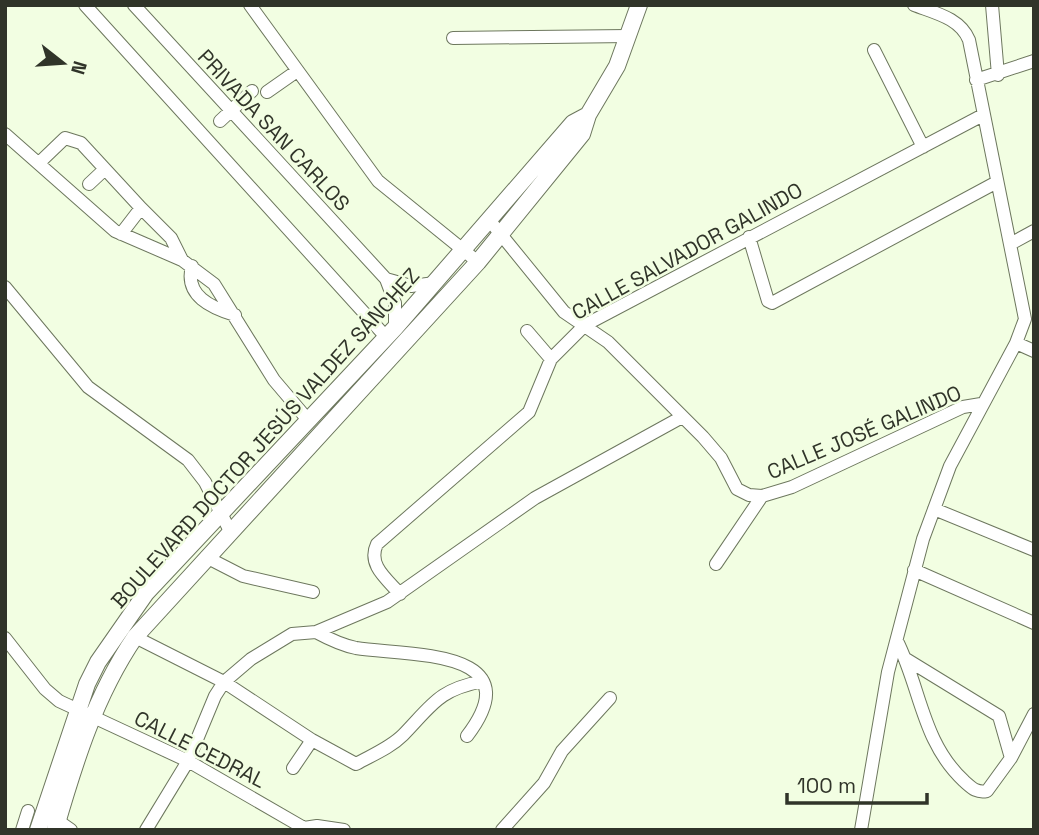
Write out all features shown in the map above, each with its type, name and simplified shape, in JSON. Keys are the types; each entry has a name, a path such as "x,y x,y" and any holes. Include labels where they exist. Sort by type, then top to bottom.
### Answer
{"main road":[{"name":"BOULEVARD DOCTOR JESÚS VALDEZ SÁNCHEZ","path":"38,830 36,811 83,713 103,688 135,636 503,233 582,134 588,115 617,65 639,5"},
{"name":"BOULEVARD DOCTOR JESÚS VALDEZ SÁNCHEZ","path":"61,827 83,713 98,662 146,593 391,333 491,221 573,123 588,115"}],"street":[{"path":"85,5 391,333"},
{"name":"PRIVADA SAN CARLOS","path":"135,5 225,116 386,279 395,303 391,333"},
{"path":"861,830 888,671 914,570 950,466 1025,319 970,40 963,28 948,18 914,5"},
{"path":"992,5 998,75"},
{"path":"253,7 378,181 478,262"},
{"path":"453,37 629,36"},
{"path":"874,50 923,147"},
{"path":"976,80 1034,61"},
{"path":"267,92 297,71"},
{"path":"225,116 252,91"},
{"name":"CALLE SALVADOR GALINDO","path":"400,594 374,563 373,552 377,544 528,412 541,389 551,359 585,325 983,115"},
{"path":"5,134 40,162 108,226 187,263 214,284 274,380 308,420"},
{"path":"40,162 68,137 80,143 172,238 187,263 190,278 202,302 235,315"},
{"path":"89,184 105,169"},
{"path":"749,237 768,301 772,303 997,182"},
{"path":"121,234 141,208"},
{"name":"CALLE JOSÉ GALINDO","path":"491,221 564,312 608,342 712,446 737,489 749,495 762,496 819,476 963,407 981,404"},
{"path":"1012,243 1034,231"},
{"path":"386,279 411,286 435,283"},
{"path":"5,287 88,387 188,460 205,482 230,531"},
{"path":"1017,339 1034,330"},
{"path":"527,331 551,359"},
{"path":"1017,339 1034,351"},
{"path":"146,830 188,761 206,714 224,682 286,638 316,632 400,594 535,498 682,417"},
{"path":"716,564 762,496"},
{"path":"934,509 1034,550"},
{"path":"206,557 243,576 313,592"},
{"path":"914,570 1034,623"},
{"path":"316,632 335,642 356,648 454,660 476,670 483,681 485,706 467,736"},
{"path":"135,636 224,682 312,740 356,764 395,742 438,696 458,686 483,681"},
{"name":"CALLE CEDRAL","path":"5,638 45,690 83,713 188,761 303,829"},
{"path":"897,640 906,659 925,726 950,768 974,790 987,791 1011,758 1034,714"},
{"path":"906,659 999,716 1011,758"},
{"path":"502,830 544,783 562,751 610,698"},
{"path":"293,768 312,740"},
{"path":"22,830 36,811 61,827"},
{"path":"303,829 317,826 344,830"}]}
